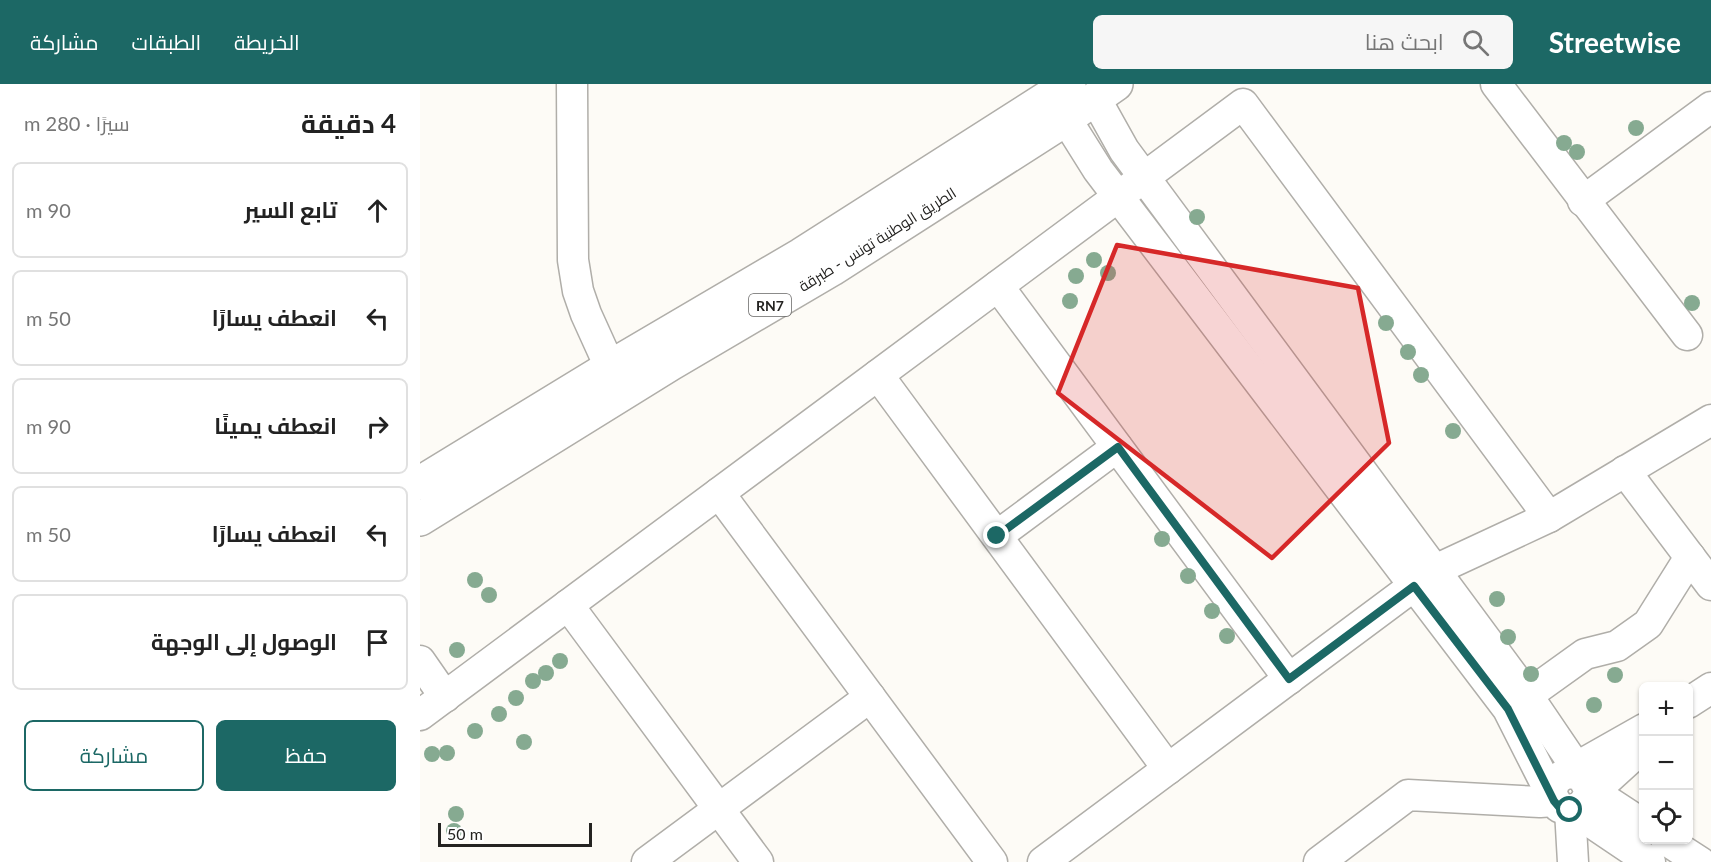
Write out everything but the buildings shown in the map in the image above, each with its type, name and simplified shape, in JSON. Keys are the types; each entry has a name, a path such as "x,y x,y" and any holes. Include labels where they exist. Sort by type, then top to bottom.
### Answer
{"main road":[{"name":"الطريق الوطنية تونس - طبرقة","path":"420,483 610,367 1081,94"},
{"name":"الطريق الوطنية تونس - طبرقة","path":"420,519 672,363 832,269 1081,94"}],"street":[{"path":"572,84 573,260 578,291 610,367"},
{"path":"1496,84 1686,335"},
{"path":"1081,94 1144,177 1424,578"},
{"path":"1081,94 1098,170 1424,578 1518,702 1575,791 1650,862"},
{"path":"420,715 1243,104 1549,517"},
{"path":"1584,201 1711,106"},
{"path":"998,285 1289,679"},
{"path":"878,375 1168,768"},
{"path":"1043,862 1424,578 1549,517 1711,420"},
{"path":"997,536 1118,447"},
{"path":"1625,471 1711,585"},
{"path":"719,493 992,862"},
{"path":"1518,702 1585,654 1617,646 1648,624 1690,557"},
{"path":"568,605 758,862"},
{"path":"420,662 445,697"},
{"path":"647,862 870,696"},
{"path":"1574,862 1575,791 1639,733"},
{"path":"1319,862 1408,795 1540,802 1575,791 1639,749"},
{"path":"1575,791 1639,823"},
{"path":"1672,844 1700,862"}],"highlighted area":[{"path":"1117,245 1358,288 1389,443 1272,558 1058,393"}],"route":[{"path":"997,536 1118,447 1289,679 1414,586 1508,709 1554,801 1559,807 1570,810"}]}
